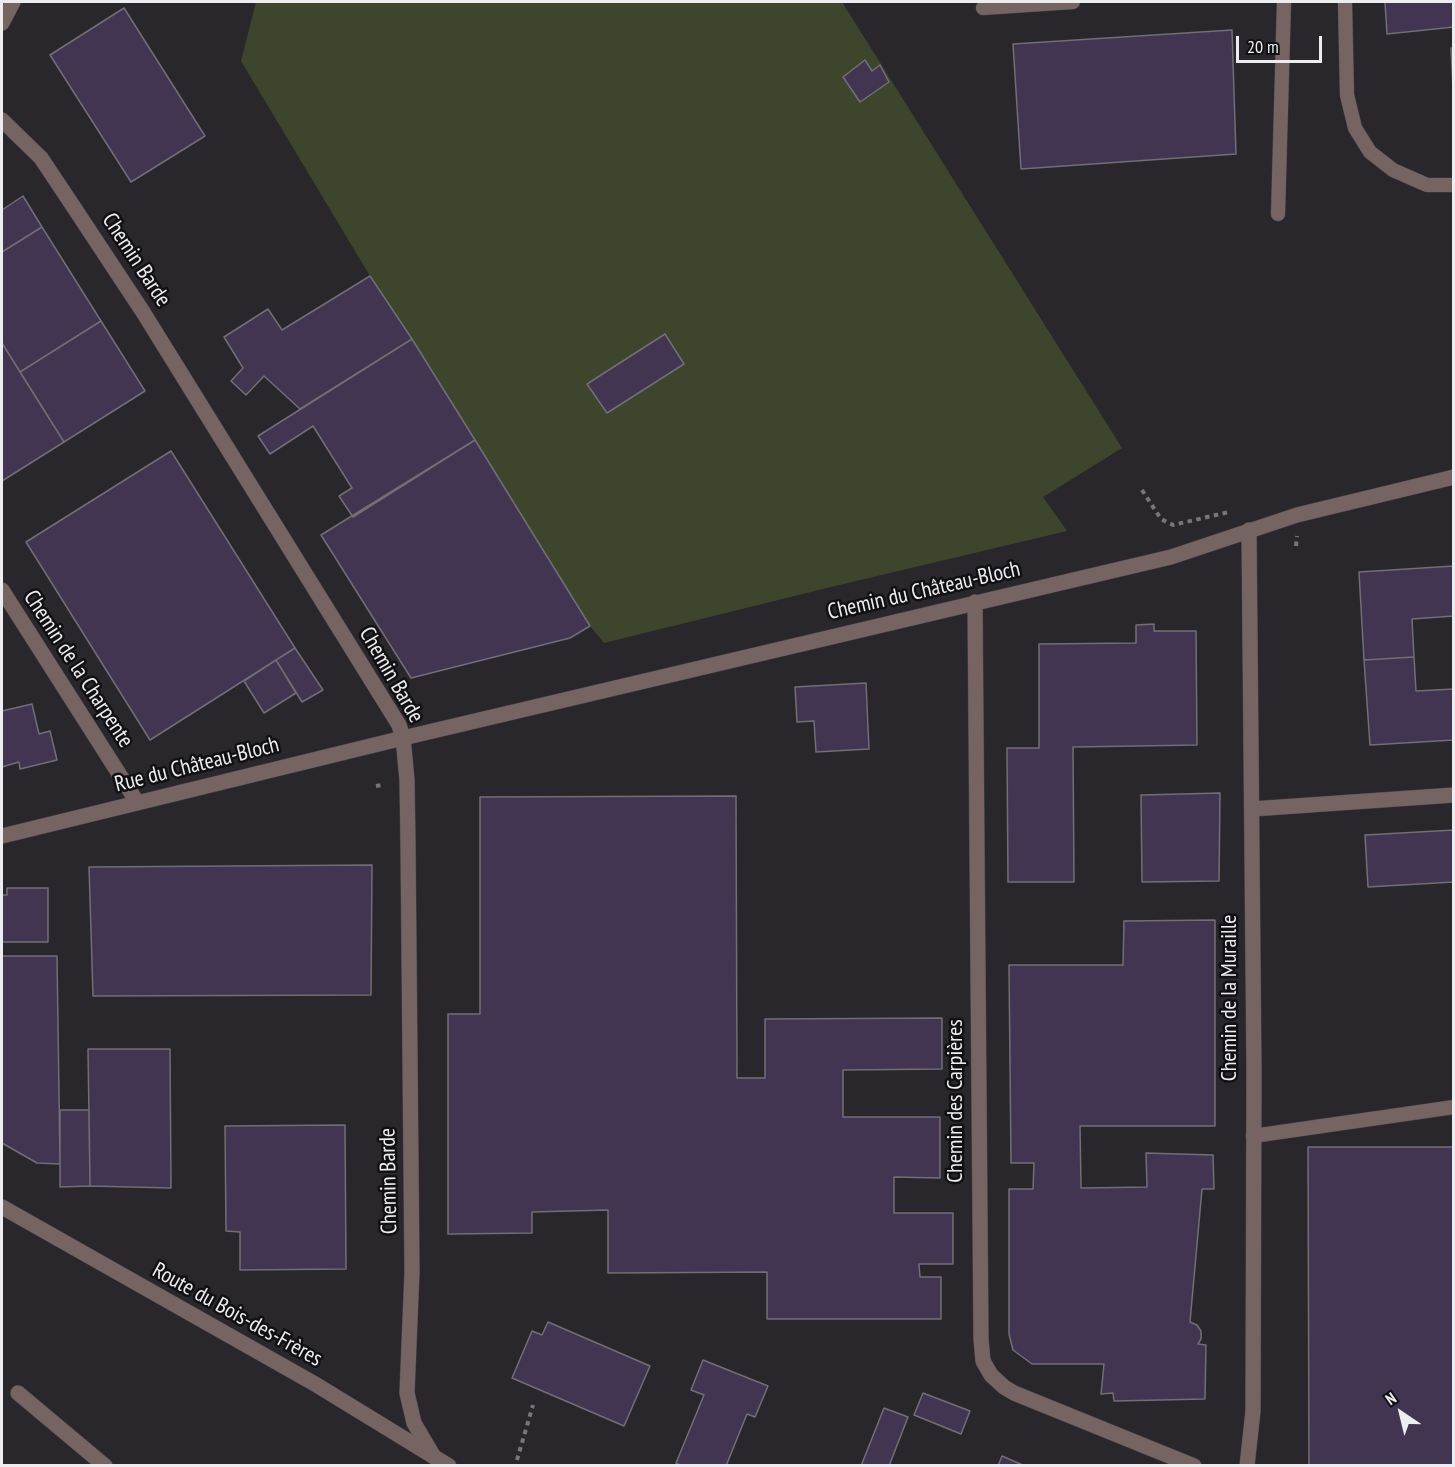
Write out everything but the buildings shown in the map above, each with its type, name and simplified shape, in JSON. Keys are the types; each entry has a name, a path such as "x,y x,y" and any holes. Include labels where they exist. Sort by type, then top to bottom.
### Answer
{"street":[{"path":"2,23 13,2"},
{"name":"Chemin Barde","path":"2,120 41,158 143,312 399,725 403,738 407,780 412,1272 407,1394 414,1423 434,1457"},
{"name":"Chemin du Château-Bloch","path":"403,738 1171,557 1298,515 1454,477"},
{"name":"Chemin de la Muraille","path":"1247,1466 1253,1411 1249,530"},
{"name":"Chemin de la Charpente","path":"2,590 137,802"},
{"name":"Chemin des Carpières","path":"975,602 980,1327 983,1360 991,1375 1014,1393 1194,1466"},
{"name":"Rue du Château-Bloch","path":"2,836 403,738"},
{"path":"1252,809 1454,795"},
{"name":"Route du Bois-des-Frères","path":"2,1207 315,1384 449,1466"},
{"path":"18,1393 105,1466"}],"lane":[{"path":"982,8 1073,2"},
{"path":"1278,214 1284,2"},
{"path":"1345,2 1347,95 1355,128 1370,152 1393,170 1427,185 1454,185"},
{"path":"1253,1136 1454,1107"}],"path":[{"path":"1142,490 1161,519 1173,525 1228,512"},
{"path":"376,786 382,785"},
{"path":"517,1461 533,1405"}],"green space":[{"path":"256,2 842,2 1122,448 1043,497 1067,531 604,643 590,626 370,276 241,61"}]}
